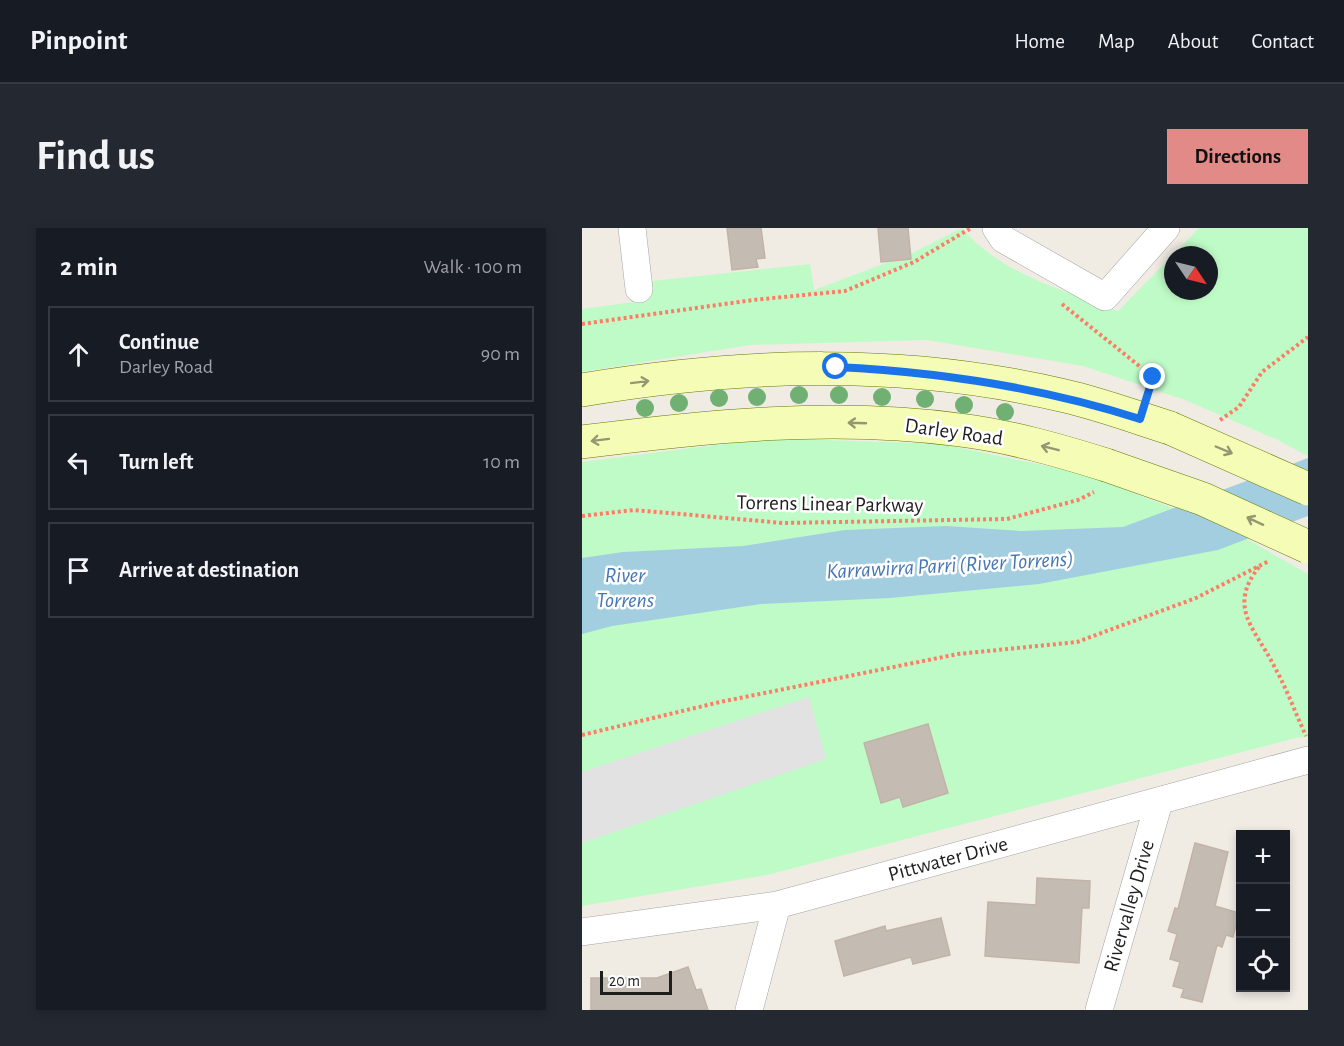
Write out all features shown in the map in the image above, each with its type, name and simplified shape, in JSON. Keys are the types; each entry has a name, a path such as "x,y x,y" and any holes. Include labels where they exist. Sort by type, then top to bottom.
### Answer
{"main road":[{"path":"582,390 688,375 778,367 882,369 1006,384 1067,396 1155,423 1228,451 1308,489"},
{"name":"Darley Road","path":"582,442 738,423 790,421 912,425 1004,438 1106,465 1203,499 1308,547"}],"street":[{"path":"632,228 639,289"},
{"path":"1000,233 1105,297 1166,228"},
{"name":"Pittwater Drive","path":"582,932 777,905 1308,760"},
{"name":"Rivervalley Drive","path":"1099,1010 1159,802"},
{"path":"749,1010 777,905"}],"path":[{"path":"582,324 845,291 914,262 971,228"},
{"path":"1071,278 1056,300 1153,377 1155,423"},
{"path":"1239,407 1262,372 1308,337"},
{"name":"Torrens Linear Parkway","path":"582,516 634,510 783,523 1007,519"},
{"path":"582,735 720,702 958,654 1077,642 1196,598 1262,565 1251,577 1246,592 1248,623 1273,663 1308,740"}],"green space":[{"path":"962,228 977,244 1014,269 1055,288 1118,311 1164,264 1164,300 1218,300 1218,246 1181,246 1199,228 1308,228 1308,456 1278,440 1185,400 1083,366 927,340 750,345 582,372 582,309 648,300 652,281 810,264 814,290 912,253"},
{"path":"769,438 942,444 1085,474 1234,532 1308,574 1308,737 1296,738 767,875 582,906 582,462"}],"shaded area":[{"path":"809,697 826,759 582,843 582,772"}],"water":[{"name":"River Torrens","path":"1308,458 1308,516 1218,550 1039,584 890,598 761,604 612,626 582,634 582,558 623,552 743,546 845,530 946,526 1021,531 1123,527"}],"building":[{"path":"727,228 761,228 765,258 756,259 758,267 732,270"},
{"path":"878,228 908,228 911,259 881,262"},
{"path":"928,724 948,793 903,807 900,797 881,803 864,743"},
{"path":"1195,843 1228,852 1215,906 1236,912 1236,925 1233,937 1226,935 1222,947 1217,945 1202,1002 1181,997 1184,989 1173,986 1180,962 1170,959 1177,934 1168,931 1175,908 1178,909"},
{"path":"1037,878 1090,881 1089,908 1082,908 1079,963 985,956 988,902 1036,905"},
{"path":"941,918 950,955 913,964 911,957 844,976 835,941 885,926 886,931"},
{"path":"688,967 696,990 701,989 708,1010 591,1010 591,978 657,978"}],"route":[{"path":"836,367 894,370 1006,384 1067,396 1140,419 1153,377"}],"water label":[{"name":"Karrawirra Parri (River Torrens)","path":"950,565"}]}
